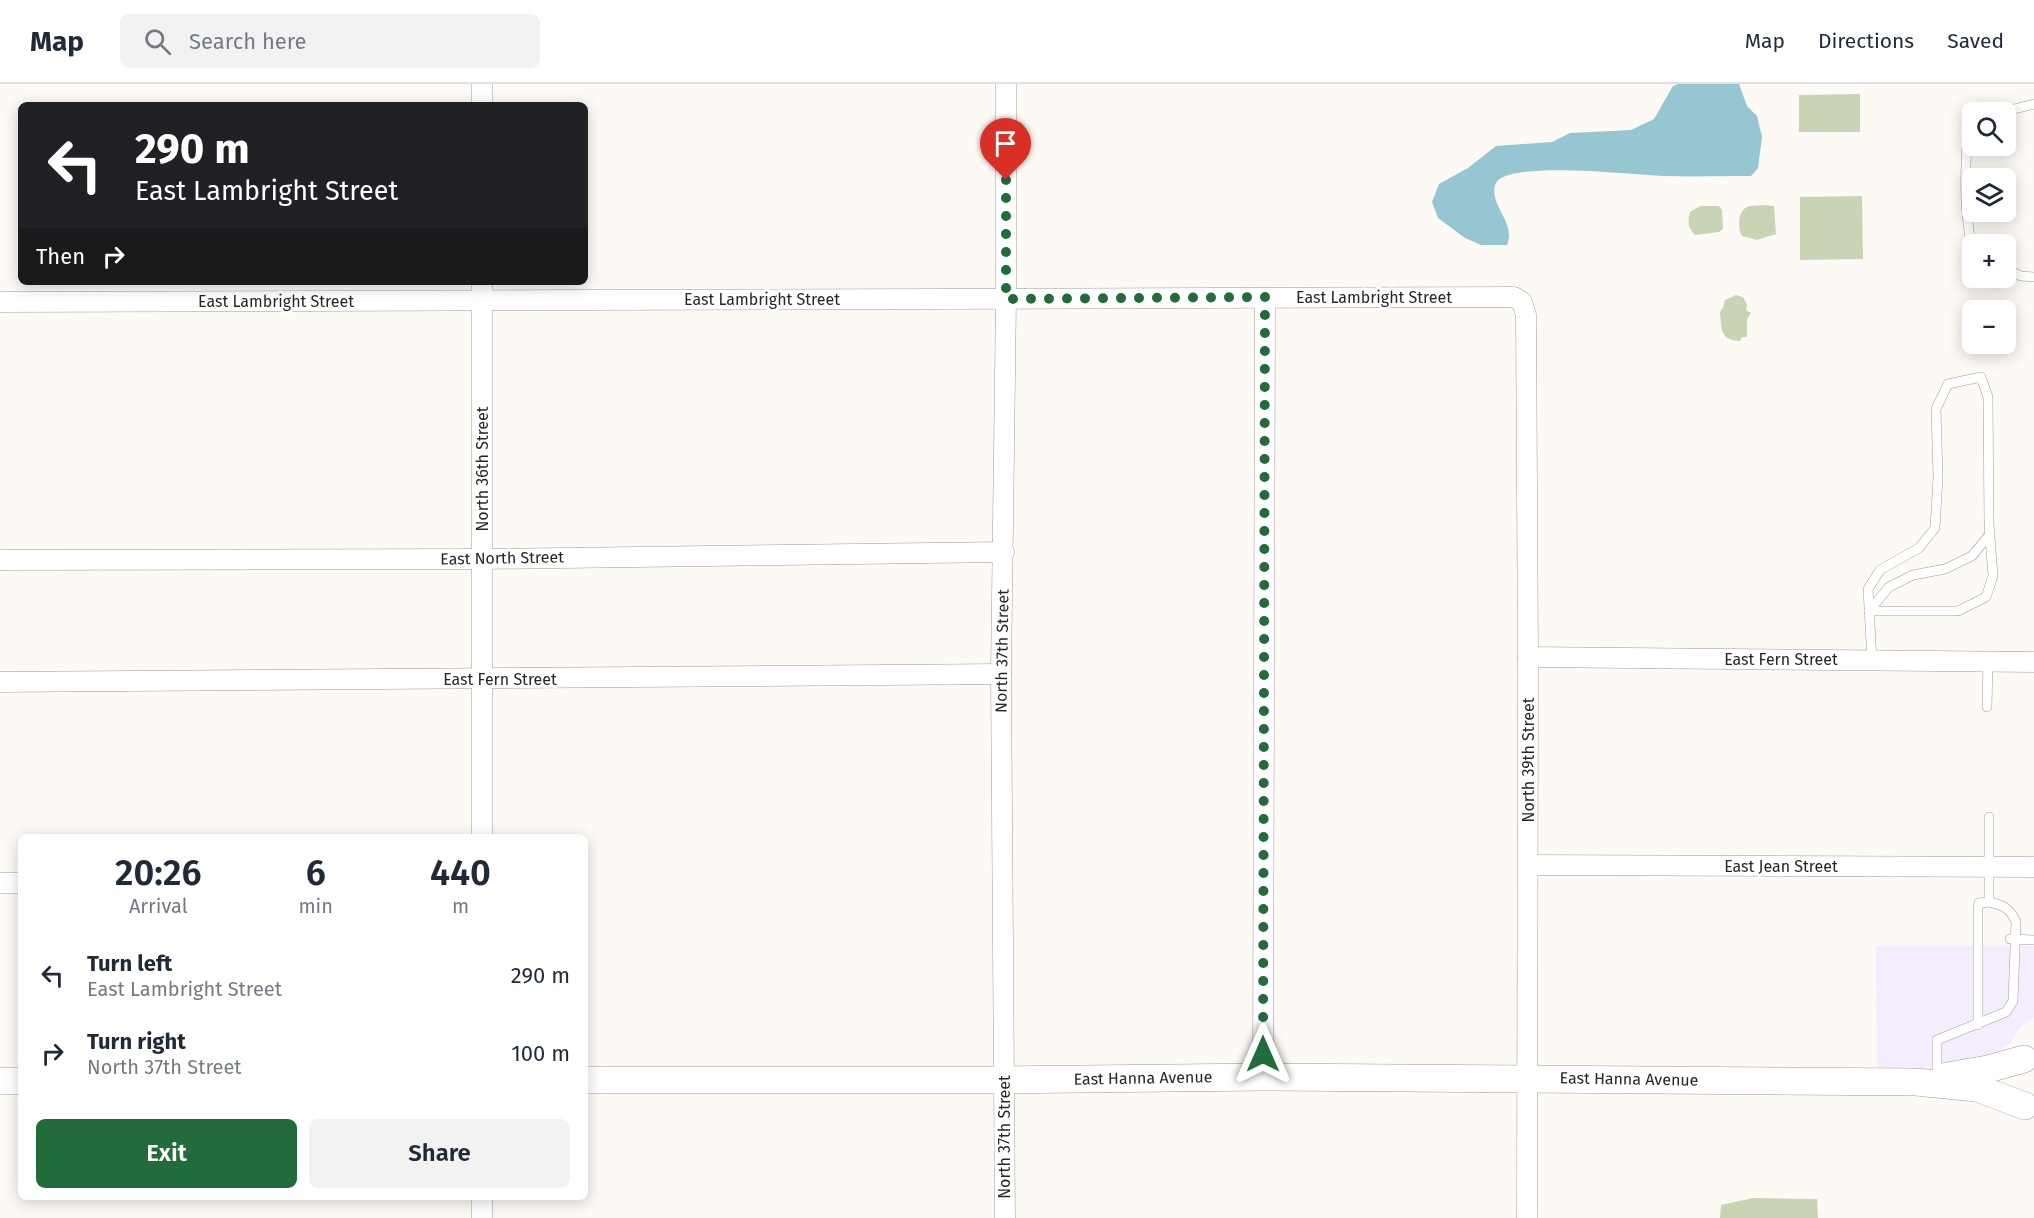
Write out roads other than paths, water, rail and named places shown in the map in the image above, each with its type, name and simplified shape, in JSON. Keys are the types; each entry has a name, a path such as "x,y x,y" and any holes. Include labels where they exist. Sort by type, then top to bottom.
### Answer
{"street":[{"path":"482,84 482,102"},
{"name":"North 37th Street","path":"1005,1218 1001,674 1004,552 1006,84"},
{"name":"East Lambright Street","path":"0,302 482,291 1006,299 1514,297 1522,302"},
{"name":"North 36th Street","path":"482,291 482,834"},
{"path":"1263,1077 1265,297"},
{"name":"North 39th Street","path":"1522,302 1526,315 1528,657 1527,1218"},
{"name":"East North Street","path":"0,560 482,559 1004,552"},
{"name":"East Fern Street","path":"1528,657 2034,662"},
{"name":"East Fern Street","path":"0,682 1001,674"},
{"name":"East Jean Street","path":"1528,865 2034,867"},
{"path":"0,883 18,883"},
{"path":"2029,1052 2020,1074 2020,1090 2032,1115"},
{"name":"East Hanna Avenue","path":"1927,1080 1988,1069 2029,1052"},
{"name":"East Hanna Avenue","path":"588,1080 1004,1080 1263,1077 1927,1080 1977,1088 2032,1115"},
{"path":"0,1082 18,1081"},
{"path":"482,1200 482,1218"}],"lane":[{"path":"2016,108 2034,104"},
{"path":"1966,156 1966,220 1969,234"},
{"path":"2016,274 2034,278"},
{"path":"1869,611 1958,611 1986,597 1993,576 1990,534 1988,397 1981,377 1948,384 1936,409 1938,477 1935,528 1919,548 1880,570 1868,589 1869,611 1872,660"},
{"path":"1869,611 1889,587 1913,575 1945,569 1972,556 1990,534"},
{"path":"1987,708 1988,660"},
{"path":"1989,818 1989,902"},
{"path":"1927,1080 1937,1040 1978,1025 2006,1012 2013,1001 2012,963 2016,922 2012,911 1989,902 1979,903 1981,985 1978,1025"},
{"path":"2013,939 2034,940"}],"water":[{"path":"1678,84 1739,84 1747,106 1757,116 1762,137 1758,168 1751,176 1663,176 1547,170 1505,176 1496,183 1494,189 1508,230 1507,245 1481,245 1465,238 1438,218 1432,202 1439,184 1468,168 1496,146 1552,142 1570,133 1631,130 1654,119 1673,86"}]}
